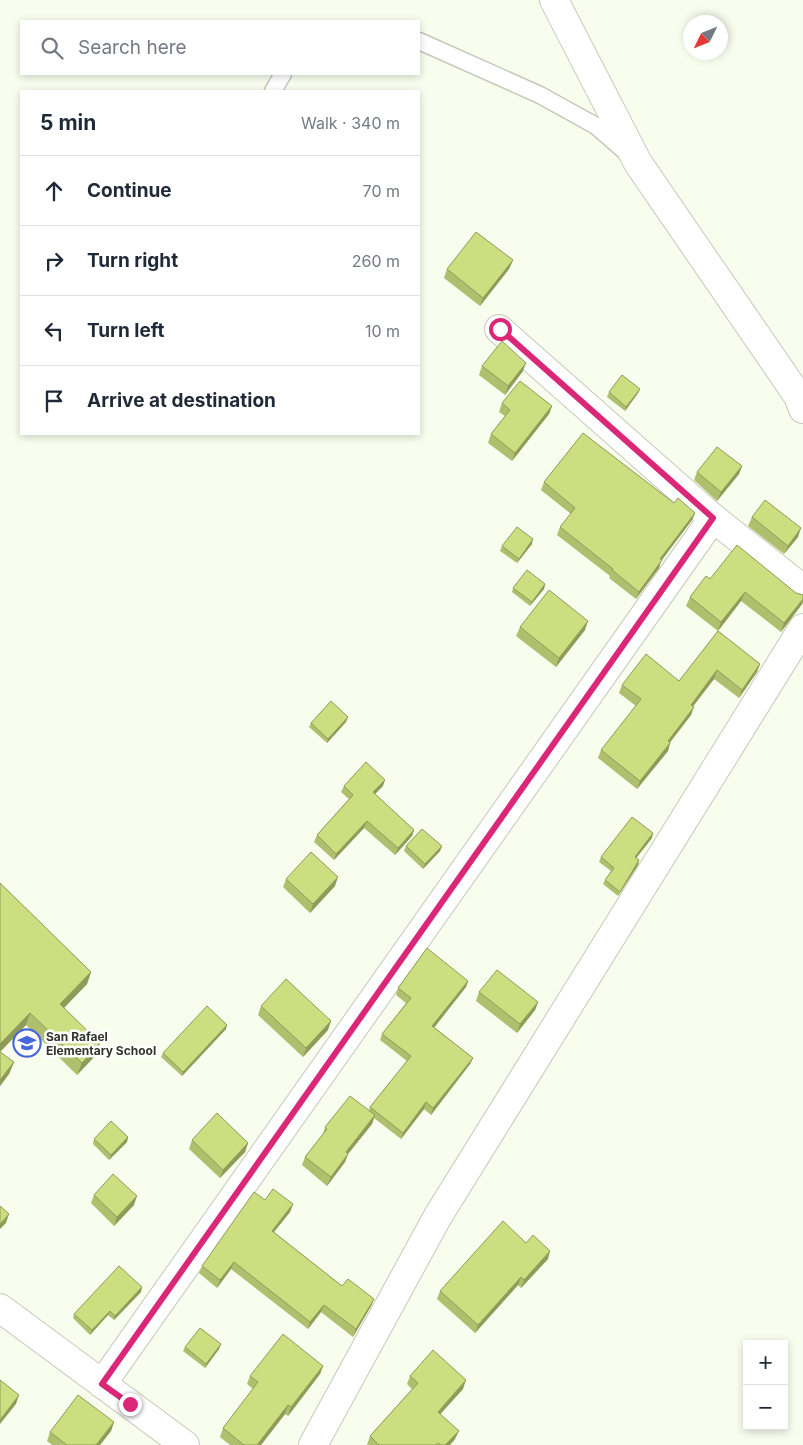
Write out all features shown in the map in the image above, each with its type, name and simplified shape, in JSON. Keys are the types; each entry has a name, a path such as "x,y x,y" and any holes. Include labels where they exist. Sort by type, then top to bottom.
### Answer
{"street":[{"path":"554,0 638,163 798,396 803,409"},
{"path":"500,329 713,518 803,589"},
{"path":"102,1384 713,518"},
{"path":"313,1445 438,1216 803,628"},
{"path":"0,1308 185,1445"}],"lane":[{"path":"420,41 540,95 596,126 638,163"},
{"path":"274,90 282,75"}],"building":[{"path":"476,232 513,260 483,298 447,269"},
{"path":"502,341 526,363 508,386 482,366"},
{"path":"622,375 640,389 626,407 609,392"},
{"path":"520,381 552,406 515,453 491,434 510,410 502,403"},
{"path":"583,433 674,503 678,498 695,513 660,559 662,560 639,592 560,527 575,508 544,482"},
{"path":"717,447 742,466 721,492 697,472"},
{"path":"765,500 801,528 788,546 752,517"},
{"path":"517,527 533,539 519,559 502,546"},
{"path":"737,545 796,593 803,595 803,599 784,623 745,592 721,622 690,597 706,576 710,579"},
{"path":"527,570 545,584 532,602 513,588"},
{"path":"549,590 588,621 559,658 520,627"},
{"path":"718,631 760,664 742,690 717,670 691,705 694,707 668,741 670,743 640,781 601,750 641,699 622,685 646,654 679,681"},
{"path":"331,701 348,717 328,739 311,723"},
{"path":"366,762 385,780 373,792 414,830 398,848 367,821 336,854 317,835 353,795 344,786"},
{"path":"632,817 653,833 635,857 639,860 620,892 605,880 614,868 601,857"},
{"path":"422,829 442,846 425,864 406,846"},
{"path":"311,852 338,877 313,904 286,879"},
{"name":"San Rafael Elementary School","path":"0,883 91,972 60,1004 100,1043 82,1063 30,1013 0,1044"},
{"path":"427,948 468,981 432,1026 473,1058 433,1108 426,1102 403,1133 370,1107 411,1056 382,1034 411,998 398,988"},
{"path":"497,970 538,1002 520,1024 479,992"},
{"path":"286,979 331,1021 306,1048 261,1006"},
{"path":"207,1006 227,1025 183,1072 163,1053"},
{"path":"0,1052 14,1062 0,1080"},
{"path":"350,1096 375,1115 346,1152 348,1154 331,1177 305,1157 327,1129 325,1127"},
{"path":"217,1113 248,1143 223,1170 192,1140"},
{"path":"111,1121 128,1137 111,1155 94,1139"},
{"path":"113,1174 137,1196 117,1217 94,1195"},
{"path":"273,1189 293,1204 272,1231 342,1286 348,1279 374,1299 356,1329 324,1305 310,1322 234,1262 220,1280 202,1266 254,1192 265,1200"},
{"path":"0,1206 9,1214 0,1224"},
{"path":"503,1221 526,1243 533,1235 550,1251 524,1280 521,1277 478,1325 440,1291"},
{"path":"119,1266 142,1287 115,1316 110,1311 92,1330 74,1314"},
{"path":"200,1328 221,1344 206,1364 185,1347"},
{"path":"283,1334 323,1366 291,1407 288,1405 257,1445 244,1445 223,1428 258,1382 250,1376"},
{"path":"433,1350 466,1380 438,1412 459,1431 445,1445 438,1443 436,1445 379,1445 370,1436 418,1383 410,1376"},
{"path":"0,1380 19,1395 0,1420"},
{"path":"78,1395 114,1422 96,1445 67,1445 50,1432"}],"place":[{"name":"San Rafael Elementary School","path":"27,1043"}],"route":[{"path":"130,1404 102,1384 713,518 500,329"}]}
